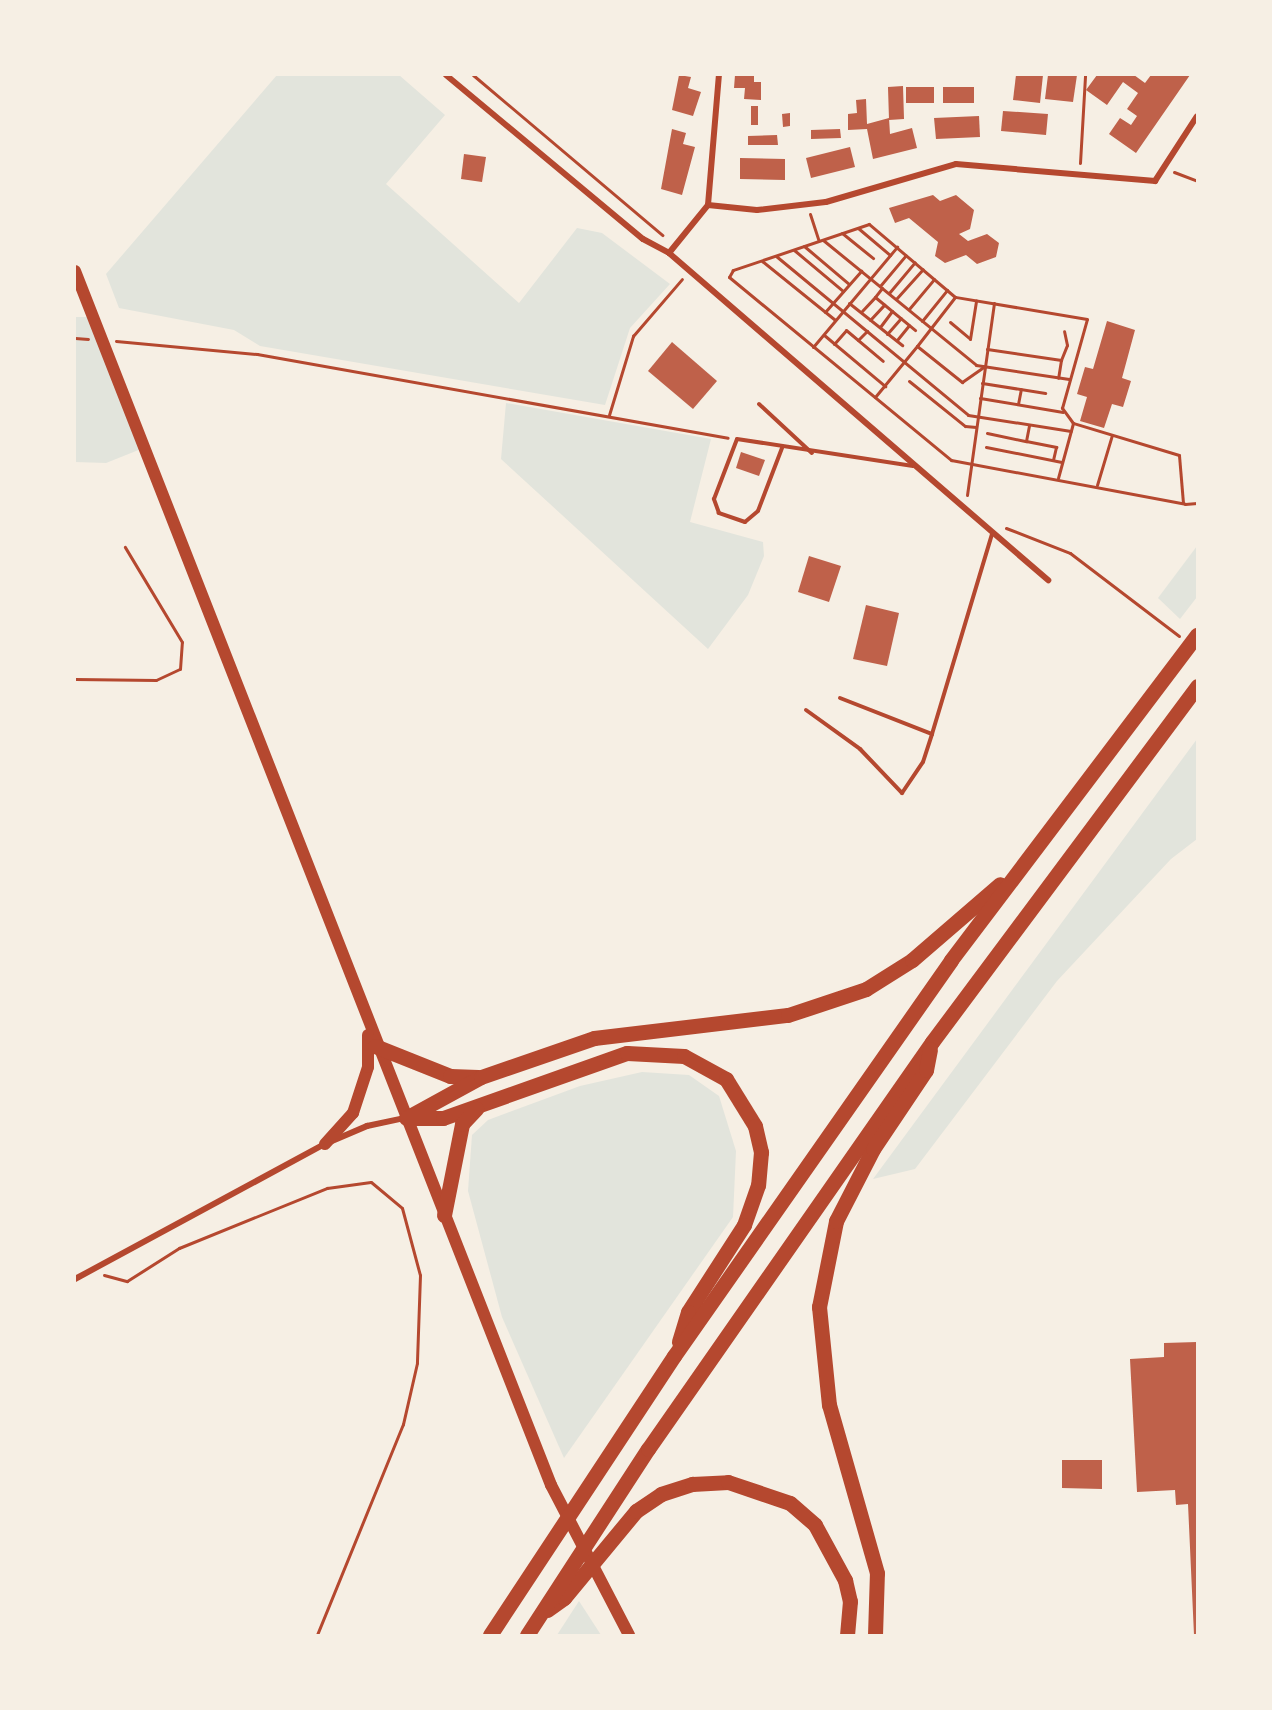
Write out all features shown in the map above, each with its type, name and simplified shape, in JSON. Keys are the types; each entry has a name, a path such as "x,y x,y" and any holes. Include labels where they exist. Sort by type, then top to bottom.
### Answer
{"highway":[{"path":"490,1635 674,1356 1024,863 1192,639"},
{"path":"527,1635 648,1449 932,1042 1197,686"},
{"path":"406,1118 481,1077 627,1030 750,1022 866,989 912,960 1024,863"},
{"path":"875,1635 877,1573 829,1405 819,1352 819,1307 836,1221 873,1149 926,1070 932,1042"},
{"path":"375,1046 450,1076 481,1077"},
{"path":"406,1118 443,1118 627,1053 684,1056 726,1079 755,1126 761,1152 758,1185 744,1225 687,1312 674,1356"},
{"path":"444,1215 462,1124 478,1107"},
{"path":"540,1615 564,1598 636,1511 661,1494 692,1484 728,1482 790,1503 815,1525 845,1580 850,1601 847,1635"}],"main road":[{"path":"75,271 375,1046 406,1118 551,1485 596,1581 629,1635"},
{"path":"325,1144 353,1113 368,1067 369,1030"}],"street":[{"path":"446,75 643,239 669,253 960,507 1048,580"},
{"path":"669,253 708,205 719,75"},
{"path":"708,205 758,210 807,204 956,164 1155,181 1197,116"},
{"path":"75,1279 325,1144 367,1126 406,1118"}],"lane":[{"path":"759,404 812,454"},
{"path":"782,448 758,511 745,522 719,513 714,499 737,439 782,448 812,454 913,466"},
{"path":"806,710 860,749 902,794 923,762 992,534"},
{"path":"840,698 932,734"}],"path":[{"path":"473,75 674,247"},
{"path":"1079,173 1085,75"},
{"path":"1166,167 1197,181"},
{"path":"807,204 821,240 931,328 985,366 1070,379"},
{"path":"1065,412 1070,379 1087,319 955,297 869,224 733,270 729,277 951,460 1097,485 1183,503 1197,503"},
{"path":"858,228 890,255"},
{"path":"842,233 873,258"},
{"path":"804,246 849,284"},
{"path":"813,346 897,247"},
{"path":"793,250 843,291"},
{"path":"862,312 906,255"},
{"path":"776,256 904,362 977,417 1071,431"},
{"path":"762,260 835,320"},
{"path":"889,293 915,262"},
{"path":"896,299 923,269"},
{"path":"609,415 633,336 689,270"},
{"path":"825,312 861,271"},
{"path":"909,309 934,279"},
{"path":"922,321 947,290"},
{"path":"875,297 915,330"},
{"path":"875,397 955,297"},
{"path":"950,322 970,339 976,300"},
{"path":"849,303 902,345"},
{"path":"960,507 971,463 994,303"},
{"path":"870,320 884,305"},
{"path":"880,327 892,311"},
{"path":"887,333 901,318"},
{"path":"897,340 909,325"},
{"path":"834,344 846,330 884,361"},
{"path":"858,340 867,331"},
{"path":"1058,378 1061,360 1067,345 1064,331"},
{"path":"823,335 885,386"},
{"path":"135,342 257,354 737,439"},
{"path":"917,346 962,382 985,366"},
{"path":"987,348 1061,360"},
{"path":"909,381 965,426 976,427"},
{"path":"982,383 1045,393"},
{"path":"1018,404 1021,389"},
{"path":"980,398 1065,412 1073,423 1179,455 1183,503"},
{"path":"1058,478 1073,423"},
{"path":"1026,441 1029,425"},
{"path":"987,433 1056,447 1053,460"},
{"path":"1097,485 1112,435"},
{"path":"986,447 1062,462"},
{"path":"1007,528 1070,553 1150,614 1192,639"},
{"path":"75,679 156,680 180,669 182,642 126,547"},
{"path":"88,1271 127,1281 179,1248 327,1188 371,1182 402,1208 420,1275 417,1363 403,1424 317,1635"}],"shaded area":[{"path":"277,75 399,75 445,115 386,184 519,303 577,228 602,233 670,284 630,328 605,405 260,346 234,330 119,308 106,274"},
{"path":"75,317 91,317 141,449 106,463 75,462"},
{"path":"506,403 711,439 690,522 763,542 764,556 748,595 708,649 501,459"},
{"path":"1197,546 1197,597 1180,619 1158,598"},
{"path":"1197,739 1197,839 1171,859 1057,981 915,1169 873,1179"},
{"path":"642,1072 689,1075 719,1096 736,1151 733,1217 564,1458 502,1317 468,1191 472,1135 488,1120 580,1086"},
{"path":"579,1601 601,1635 557,1635"}],"building":[{"path":"679,75 691,77 688,88 701,92 693,116 672,110"},
{"path":"735,75 754,75 754,82 761,82 761,100 744,99 745,88 734,88"},
{"path":"1016,75 1043,75 1040,103 1013,100"},
{"path":"1048,75 1077,75 1073,102 1045,99"},
{"path":"1097,75 1134,75 1145,83 1151,75 1190,75 1136,153 1109,134 1120,118 1131,125 1137,116 1127,109 1138,93 1123,82 1107,105 1086,90"},
{"path":"903,86 904,119 889,120 888,87"},
{"path":"906,87 934,87 934,103 906,103"},
{"path":"943,87 974,87 974,103 943,103"},
{"path":"866,99 867,124 889,118 890,134 912,128 917,148 873,159 867,129 848,130 848,114 857,113 856,100"},
{"path":"751,106 758,106 758,125 751,125"},
{"path":"1003,111 1048,114 1046,135 1001,131"},
{"path":"790,113 790,126 783,127 782,114"},
{"path":"979,116 980,137 936,139 934,118"},
{"path":"672,129 686,133 683,144 695,147 682,195 661,189"},
{"path":"840,129 841,138 811,139 811,130"},
{"path":"777,135 778,145 748,145 748,136"},
{"path":"850,147 855,167 811,178 806,158"},
{"path":"464,154 486,157 482,182 461,179"},
{"path":"740,158 785,159 785,180 740,179"},
{"path":"933,195 940,201 956,195 974,210 970,229 959,234 968,241 987,234 999,243 996,257 977,264 966,255 945,263 935,256 938,242 909,218 895,223 889,208"},
{"path":"1107,321 1135,330 1122,378 1131,381 1123,407 1112,404 1104,428 1080,421 1087,397 1077,394 1085,367 1093,369"},
{"path":"672,342 717,381 693,409 648,371"},
{"path":"741,452 765,460 759,476 736,468"},
{"path":"809,556 841,566 829,602 798,592"},
{"path":"866,605 899,613 887,666 853,659"},
{"path":"1197,1342 1197,1635 1194,1635 1188,1504 1176,1505 1175,1490 1137,1492 1130,1359 1164,1357 1164,1343"},
{"path":"1062,1460 1102,1460 1102,1489 1062,1488"}]}
